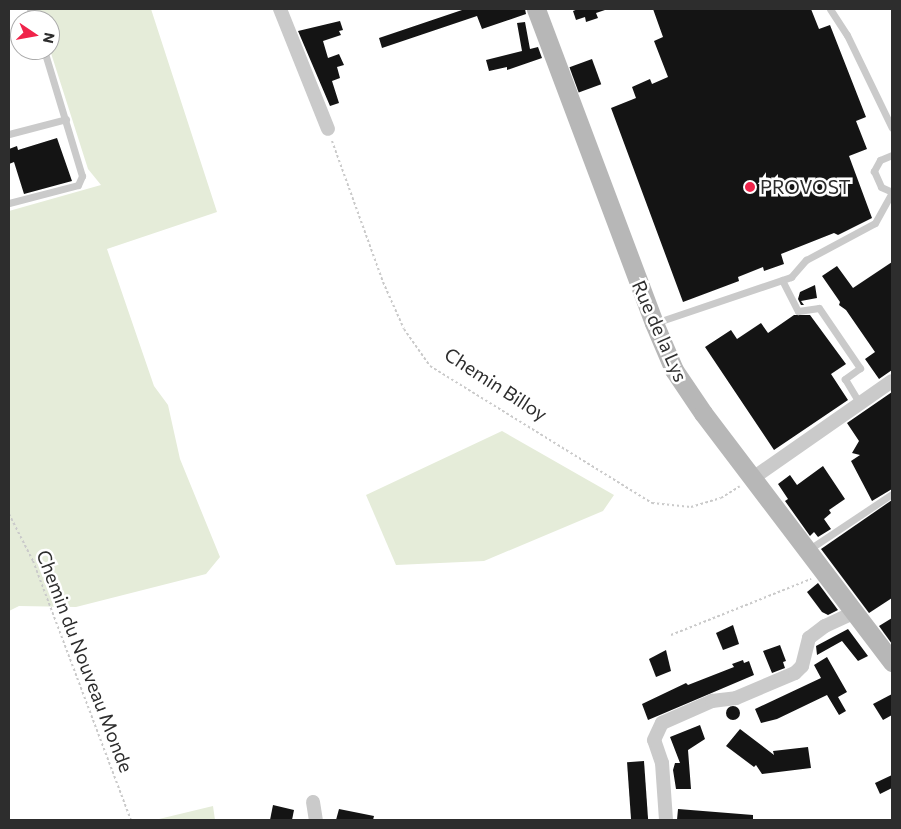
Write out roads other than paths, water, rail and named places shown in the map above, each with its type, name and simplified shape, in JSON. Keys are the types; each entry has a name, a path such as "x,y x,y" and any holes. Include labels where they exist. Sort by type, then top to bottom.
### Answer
{"main road":[{"name":"Rue de la Lys","path":"536,9 654,323 684,386 892,662"}],"street":[{"path":"280,9 328,129"},
{"path":"753,478 892,381"},
{"path":"666,820 662,763 654,740 662,723 712,701 736,698 795,673 802,666 809,638 822,627 855,612"},
{"path":"313,802 316,820"}],"lane":[{"path":"830,9 847,35 892,128"},
{"path":"9,203 78,185 82,176 80,163 47,60"},
{"path":"9,134 66,119"},
{"path":"654,323 791,277 806,260 875,223 892,192 877,183 874,171 880,160 892,155"},
{"path":"782,280 798,311 819,308 860,368 845,379 860,404"},
{"path":"808,550 892,494"}],"place":[{"name":"PROVOST","path":"750,187"}]}
